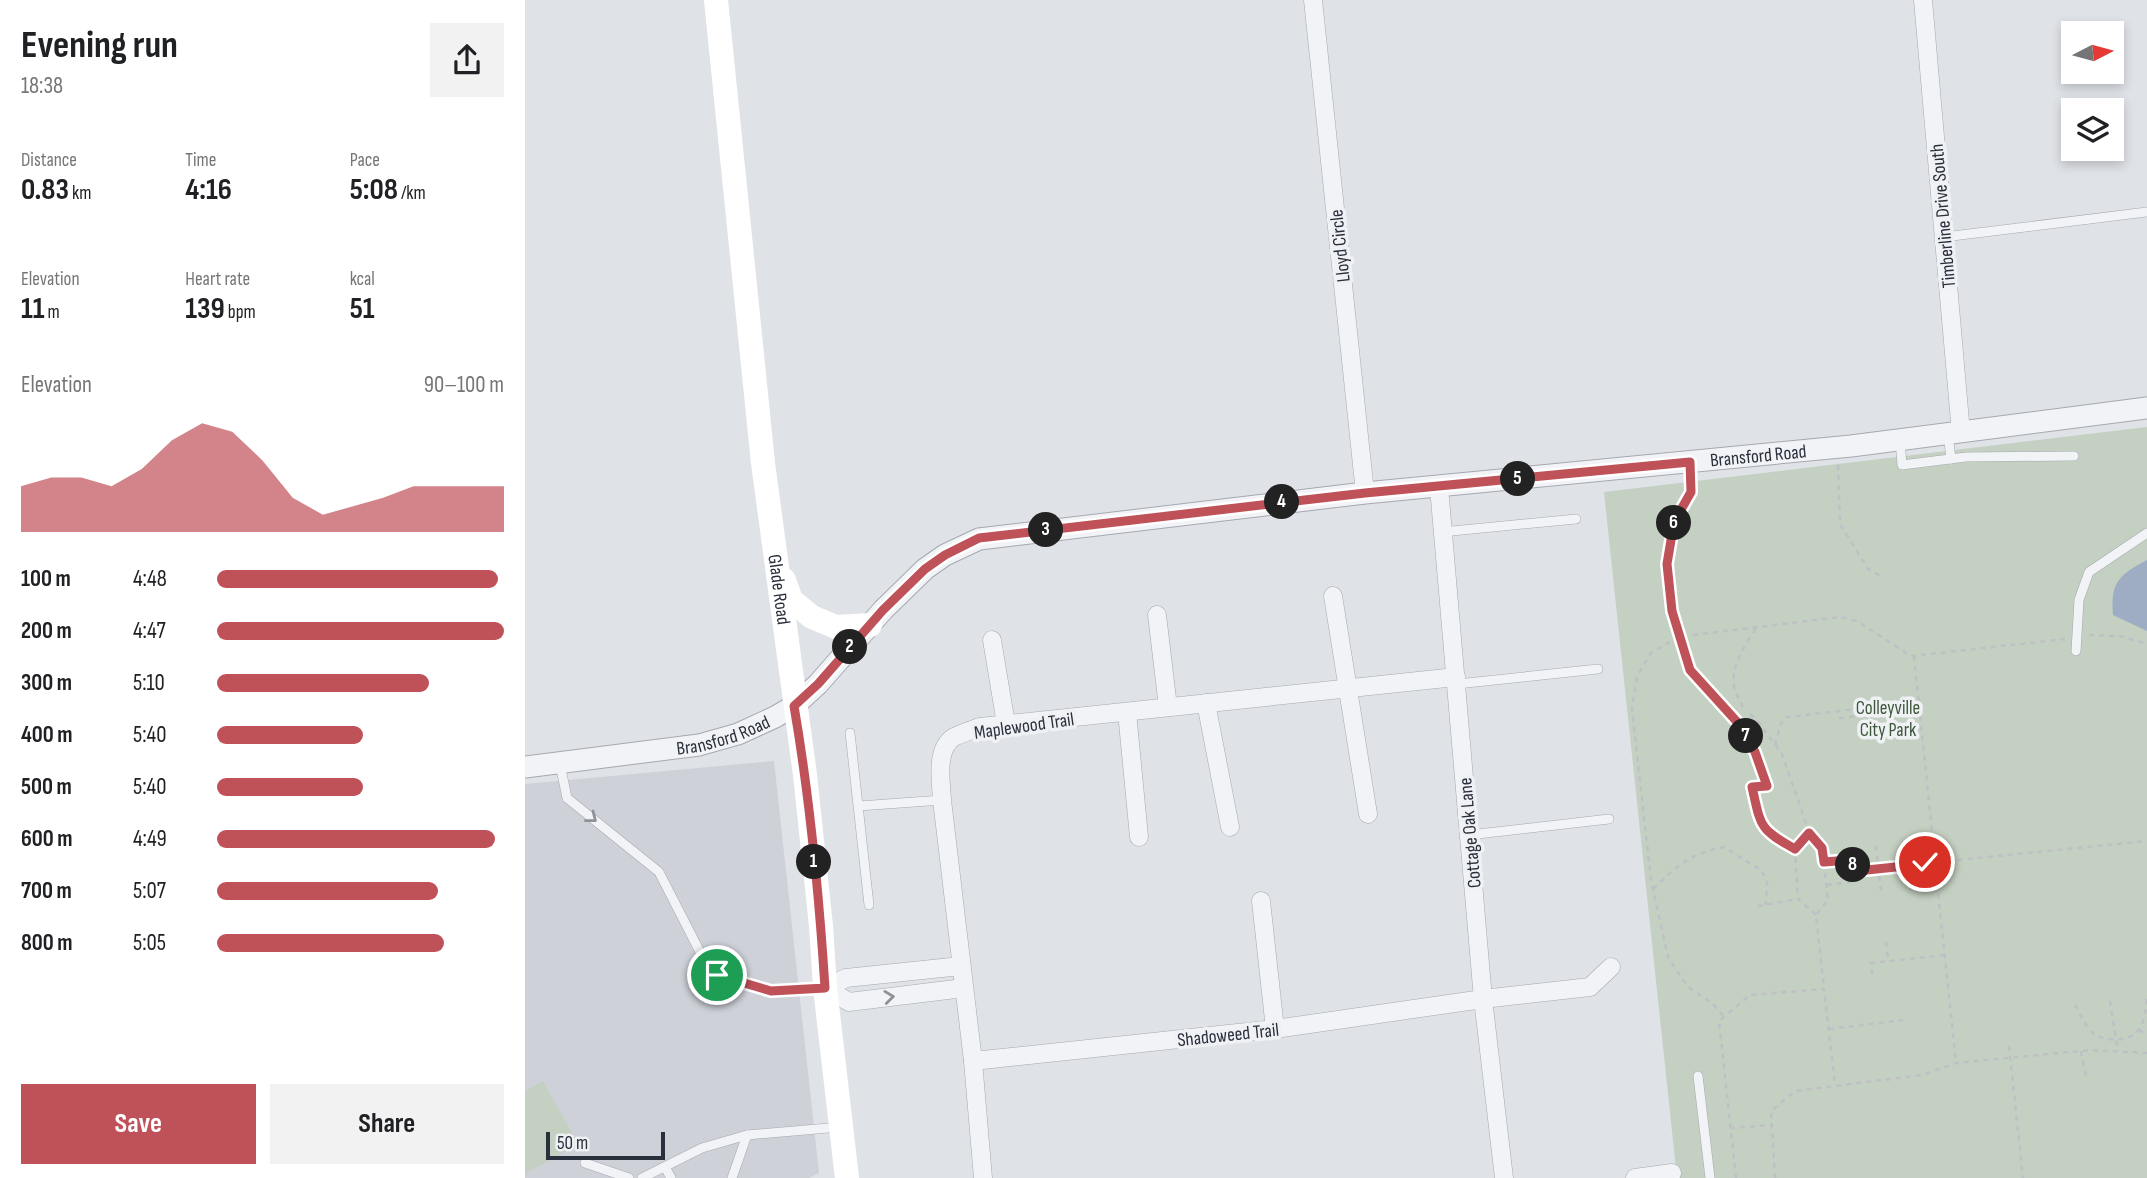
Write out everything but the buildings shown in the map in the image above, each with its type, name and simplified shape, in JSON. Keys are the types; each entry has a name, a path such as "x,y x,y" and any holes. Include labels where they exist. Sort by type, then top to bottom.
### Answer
{"main road":[{"name":"Glade Road","path":"716,0 763,463 806,787 847,1178"},
{"path":"777,561 792,600 811,617 836,627 870,625"}],"street":[{"name":"Lloyd Circle","path":"1313,0 1365,493"},
{"name":"Timberline Drive South","path":"1923,0 1944,237 1955,433"},
{"name":"Bransford Road","path":"525,767 699,745 738,734 794,706 818,684 870,625 925,569 945,555 979,538 1365,493 1837,448 2147,408"},
{"name":"Cottage Oak Lane","path":"1439,487 1483,999 1504,1178"},
{"path":"1333,596 1369,814"},
{"path":"1157,615 1168,708"},
{"path":"992,639 1006,724"},
{"name":"Maplewood Trail","path":"983,1178 941,800 941,758 948,743 980,727 1348,689 1456,681"},
{"path":"1206,704 1230,827"},
{"path":"1127,712 1139,837"},
{"path":"1261,901 1275,1029"},
{"path":"825,988 846,978 961,965"},
{"name":"Shadoweed Trail","path":"972,1061 1275,1029 1483,999 1590,987 1611,967"},
{"path":"825,988 849,1002 964,988"},
{"path":"1635,1178 1672,1173"}],"lane":[{"path":"1944,237 2147,212"},
{"path":"1951,459 1955,433"},
{"path":"1900,440 1902,465 1951,459 2074,456"},
{"path":"1690,462 1691,492 1674,522 1667,564 1672,611 1690,670 1739,724 1755,752 1767,786"},
{"path":"1442,532 1576,519"},
{"path":"2075,651 2081,635 2079,600 2089,572 2147,533"},
{"path":"1456,681 1598,669"},
{"path":"850,733 869,905"},
{"path":"559,763 567,798 655,867 708,965 717,975 771,991 825,988"},
{"path":"859,806 941,800"},
{"path":"1469,835 1609,819"},
{"path":"1698,1076 1710,1178"},
{"path":"642,1178 702,1148 747,1135 842,1127"},
{"path":"732,1178 747,1135"},
{"path":"585,1163 629,1178"},
{"path":"665,1167 671,1178"}],"path":[{"path":"1837,448 1840,524 1868,569 1884,578"},
{"path":"1724,1017 1713,1004 1688,986 1668,957 1651,880 1632,709 1637,676 1651,653 1680,637 1840,617 1857,621 1911,656 2081,635 2120,636 2147,644"},
{"path":"1757,627 1735,670 1734,686 1744,709 1760,724 1782,754 1809,833 1822,848 1828,900 1816,915"},
{"path":"2081,635 2091,636"},
{"path":"1914,656 1934,851"},
{"path":"1775,745 1781,723 1787,717 1919,703"},
{"path":"1839,718 1899,712 1919,703"},
{"path":"1767,786 1752,787 1760,820 1770,835 1795,849"},
{"path":"1809,833 1795,849 1798,899 1816,915 1835,1085"},
{"path":"1948,861 2147,841"},
{"path":"1876,846 1881,891"},
{"path":"1653,889 1677,866 1699,852 1724,847 1762,871 1767,881 1766,905"},
{"path":"1934,851 1944,855 1948,861"},
{"path":"1934,851 1927,855 1925,864 1929,872 1936,874 1945,870 1948,861"},
{"path":"1824,862 1849,860 1857,871"},
{"path":"1857,871 1925,864"},
{"path":"1827,885 1852,882 1857,871"},
{"path":"1936,874 1956,1063"},
{"path":"1758,906 1798,899"},
{"path":"1886,942 1888,961"},
{"path":"1872,974 1871,963 1945,955"},
{"path":"1736,1178 1720,1021 1750,995 1824,989"},
{"path":"2075,1005 2091,1032 2106,1039 2117,1040 2131,1036 2139,1030 2146,1011 2147,997"},
{"path":"2110,1001 2118,1051"},
{"path":"1829,1029 1903,1020"},
{"path":"2139,1030 2147,1035"},
{"path":"2009,1046 2023,1178"},
{"path":"2081,1051 2087,1076"},
{"path":"1775,1178 1771,1111 1795,1091 1922,1075 1956,1063 2011,1057 2081,1051 2147,1053"},
{"path":"1731,1128 1772,1125"}],"shaded area":[{"path":"774,761 819,1173 809,1178 525,1178 525,784"}],"green space":[{"name":"Colleyville City Park","path":"2147,427 2147,1178 1677,1178 1604,492"},
{"path":"543,1081 578,1144 525,1174 525,1091"}],"water":[{"path":"2147,560 2147,631 2113,615 2112,604 2118,581 2129,570"}],"route":[{"path":"717,975 771,991 825,988 805,775 794,706 818,684 883,610 925,569 945,555 979,538 1083,525 1365,493 1690,462 1691,492 1674,522 1667,564 1672,611 1690,670 1739,724 1755,752 1767,786 1752,787 1760,820 1770,835 1795,849 1809,833 1822,848 1824,862 1849,860 1857,871 1925,862"}]}
